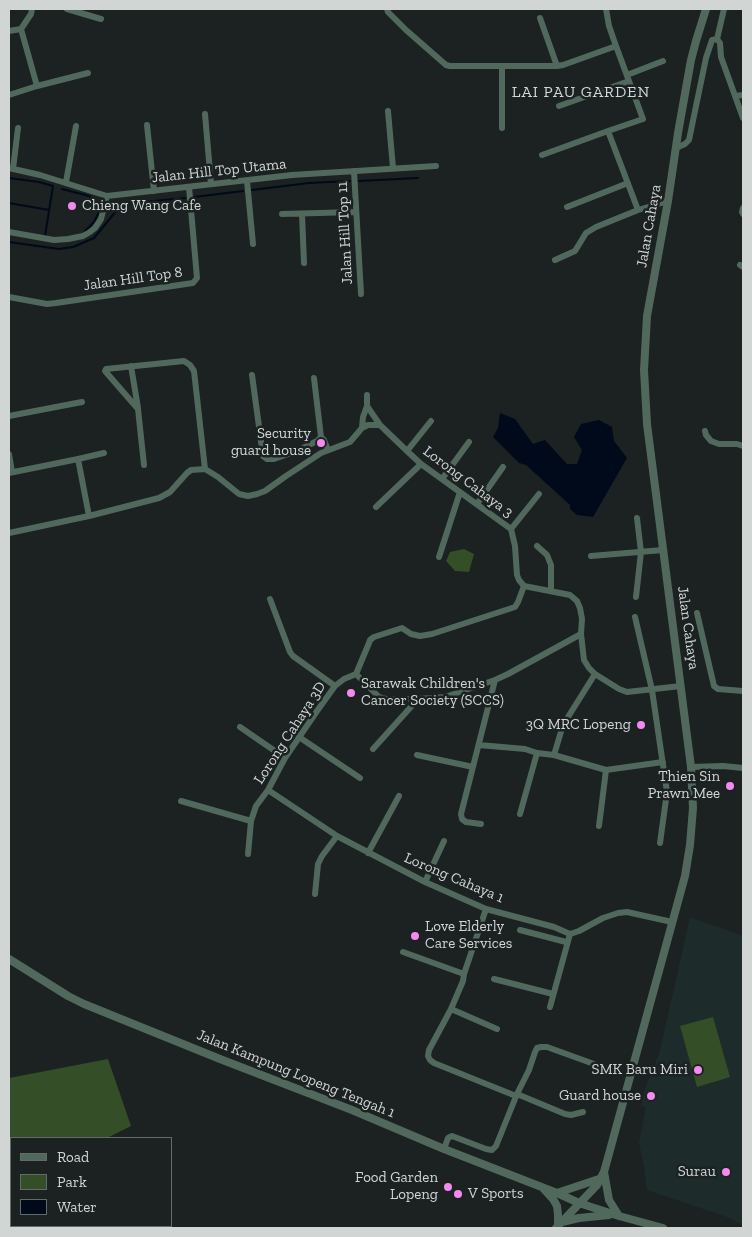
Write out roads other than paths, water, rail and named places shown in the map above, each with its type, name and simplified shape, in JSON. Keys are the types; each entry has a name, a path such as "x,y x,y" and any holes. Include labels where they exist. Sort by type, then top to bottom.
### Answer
{"street":[{"path":"9,31 21,29 31,14 32,9"},
{"path":"67,9 101,20"},
{"path":"386,9 406,30 446,65 453,67 557,66 616,46"},
{"path":"542,155 643,119 616,46 606,9"},
{"name":"Jalan Cahaya","path":"559,1226 597,1185 603,1175 685,876 690,845 693,808 691,767 647,424 644,370 647,316 692,60 706,9"},
{"path":"724,9 717,39 720,43 721,57 743,118"},
{"path":"540,18 557,66"},
{"path":"21,29 37,86"},
{"path":"676,148 686,144 689,140 706,58 712,40 717,39"},
{"path":"558,106 628,78 663,61"},
{"path":"502,66 502,128"},
{"path":"9,95 88,72"},
{"path":"735,96 743,95"},
{"path":"388,111 393,168"},
{"path":"205,114 211,184"},
{"path":"147,125 154,190"},
{"path":"66,182 76,126"},
{"path":"11,168 18,128"},
{"path":"608,132 638,210"},
{"name":"Jalan Hill Top Utama","path":"11,168 66,182 107,196 292,175 436,166"},
{"name":"Jalan Hill Top 11","path":"354,171 361,294"},
{"path":"247,181 253,244"},
{"path":"567,207 628,183"},
{"name":"Jalan Hill Top 8","path":"9,297 47,304 193,283 198,278 189,187"},
{"path":"9,232 54,240 68,240 83,236 95,228 101,219 107,196"},
{"path":"555,260 575,251 586,233 592,229 638,210 668,201"},
{"path":"743,208 743,214"},
{"path":"282,214 356,212"},
{"path":"302,214 304,263"},
{"path":"138,409 105,372 106,369 184,361 190,365 194,370 205,469"},
{"path":"131,366 144,465"},
{"path":"252,375 263,456 267,459 274,459 297,451 319,439 324,440 325,451"},
{"path":"314,378 319,439"},
{"path":"362,428 367,406 367,395"},
{"path":"9,416 82,402"},
{"name":"Lorong Cahaya 3","path":"367,406 380,425 421,464 511,529 516,546 517,575 524,586"},
{"path":"407,451 431,421"},
{"path":"9,533 89,516 159,498 170,492 191,470 205,469 239,494 248,496 258,494 325,451 350,442 362,428 368,425 380,425"},
{"path":"705,431 711,441 719,444 743,446"},
{"path":"442,478 470,442"},
{"path":"9,454 11,473 104,453"},
{"path":"78,459 89,516"},
{"path":"376,507 421,464"},
{"path":"477,504 503,467"},
{"path":"439,557 460,492"},
{"path":"511,529 538,494"},
{"path":"636,597 641,552 637,518"},
{"path":"537,546 547,555 551,565 551,591"},
{"path":"591,556 663,550"},
{"path":"581,634 508,674 445,697 386,699 379,697 356,674 368,643 374,637 402,628 411,634 420,636 432,634 515,607 524,586 570,596 577,600 582,619 581,634 584,660 595,674 627,692 682,686"},
{"path":"270,599 290,652 335,686"},
{"path":"697,613 714,686 718,689 743,691"},
{"path":"635,617 652,690 664,762 667,792 660,843"},
{"name":"Lorong Cahaya 3D","path":"248,854 251,821 256,806 268,790 285,758 335,686 344,678 356,674"},
{"path":"554,755 563,725 595,674"},
{"path":"481,824 466,822 462,819 461,814 495,680"},
{"path":"373,749 418,699"},
{"path":"240,727 285,758"},
{"path":"299,737 360,778"},
{"path":"479,745 525,749 606,770 664,762"},
{"path":"520,814 537,753"},
{"path":"417,755 472,767"},
{"path":"691,767 723,766 743,768"},
{"path":"599,826 606,770"},
{"name":"Lorong Cahaya 1","path":"268,790 337,836 425,882 486,909 554,927 570,934"},
{"path":"368,853 399,796"},
{"path":"181,801 251,821"},
{"path":"315,894 318,864 337,836"},
{"path":"425,882 444,841"},
{"path":"486,909 463,981 451,1009 429,1050 428,1056 434,1064 565,1114 571,1115 583,1112"},
{"path":"550,1007 566,942 570,934 603,918 626,912 672,922"},
{"path":"520,930 566,942"},
{"path":"403,952 464,974"},
{"name":"Jalan Kampung Lopeng Tengah 1","path":"9,959 56,989 84,1004 580,1203 616,1216 663,1228"},
{"path":"494,979 553,994"},
{"path":"451,1009 497,1029"},
{"path":"444,1149 448,1138 452,1136 486,1149 492,1150 496,1146 537,1048 547,1046 594,1064"},
{"path":"542,1187 553,1199 559,1226 579,1218 616,1216 609,1200 603,1175 557,1193"}],"water":[{"path":"500,413 515,419 533,444 545,440 567,464 577,464 582,450 574,437 581,424 599,420 612,427 614,441 627,458 593,517 577,515 570,509 570,505 526,465 519,463 493,437 498,428"}],"waterway":[{"path":"9,178 53,186"},
{"path":"359,181 418,178"},
{"path":"252,190 309,183 350,181"},
{"path":"45,236 53,186"},
{"path":"62,189 89,196 97,202 99,206 98,214 94,222 85,231"},
{"path":"194,197 243,191"},
{"path":"9,242 59,249 73,247 94,238 122,204 185,198"},
{"path":"9,203 49,210"}],"place":[{"name":"Chieng Wang Cafe","path":"72,206"},
{"name":"Security guard house","path":"321,443"},
{"name":"Sarawak Children's Cancer Society (SCCS)","path":"351,693"},
{"name":"3Q MRC Lopeng","path":"641,725"},
{"name":"Thien Sin Prawn Mee","path":"730,786"},
{"name":"Love Elderly Care Services","path":"415,936"},
{"name":"SMK Baru Miri","path":"698,1070"},
{"name":"Guard house","path":"651,1096"},
{"name":"Surau","path":"726,1172"},
{"name":"Food Garden Lopeng","path":"448,1187"},
{"name":"V Sports","path":"458,1194"}],"district":[{"name":"LAI PAU GARDEN","path":"581,92"}]}
